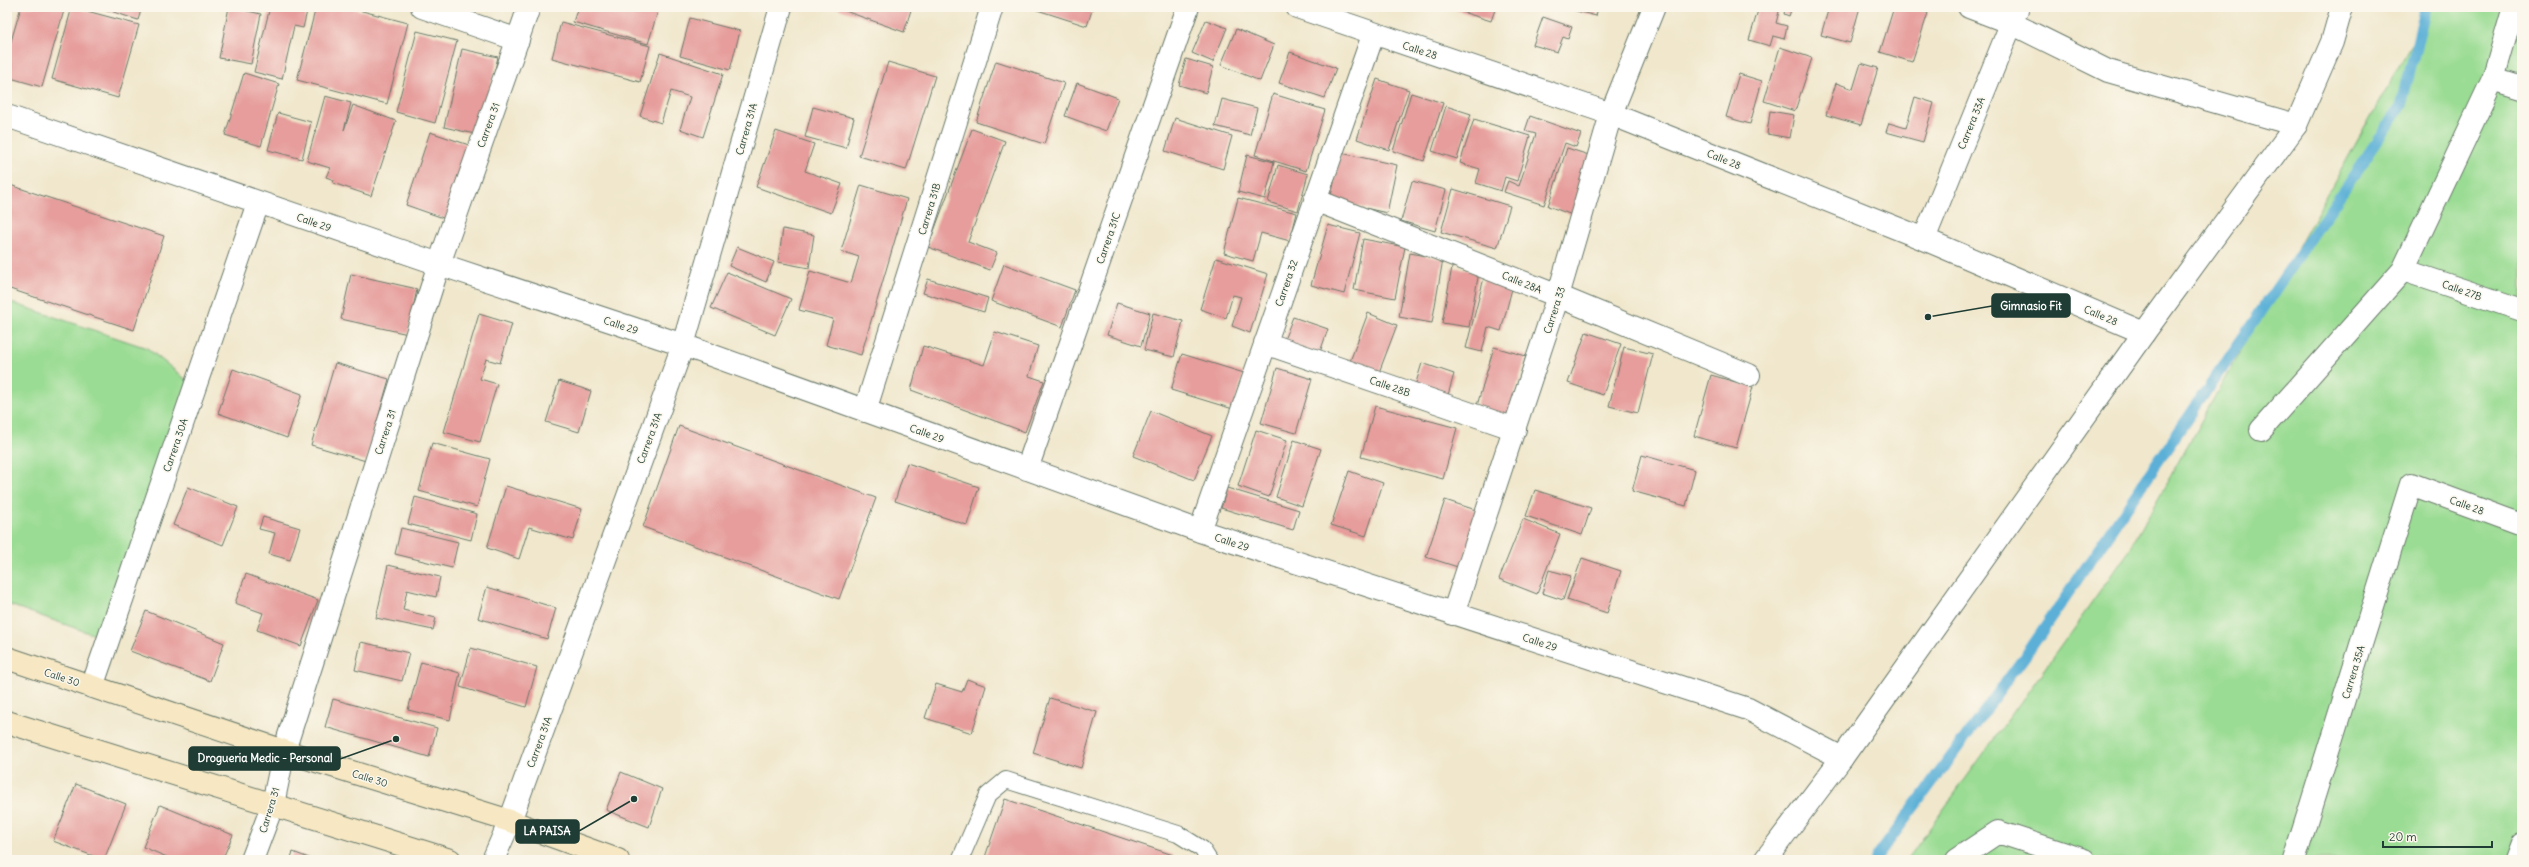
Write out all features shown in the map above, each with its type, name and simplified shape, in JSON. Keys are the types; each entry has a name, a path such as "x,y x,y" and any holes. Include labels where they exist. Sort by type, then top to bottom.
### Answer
{"main road":[{"name":"Calle 30","path":"7,658 284,751 510,821 618,860"},
{"path":"7,722 450,860"}],"street":[{"path":"422,7 518,40"},
{"name":"Carrera 31","path":"252,860 273,804 284,751 439,264 518,40 528,7"},
{"name":"Carrera 31A","path":"493,860 510,821 683,345 781,7"},
{"name":"Carrera 31B","path":"865,411 992,7"},
{"name":"Carrera 31C","path":"1027,469 1188,7"},
{"name":"Calle 28","path":"1297,7 1373,35 1611,114 1924,239 2144,334"},
{"name":"Carrera 33","path":"1453,614 1558,296 1611,114 1654,7"},
{"path":"1969,7 2015,15 2108,71 2296,125"},
{"path":"1765,860 1842,758 2144,334 2296,125 2332,42 2342,7"},
{"path":"2261,430 2403,270 2493,79 2514,7"},
{"name":"Carrera 33A","path":"1924,239 2015,15"},
{"name":"Carrera 32","path":"1200,531 1373,35"},
{"path":"2493,79 2522,88"},
{"name":"Calle 29","path":"7,116 258,203 683,345 1200,531 1748,709 1842,758"},
{"name":"Calle 28A","path":"1316,200 1558,296 1749,375"},
{"name":"Carrera 30A","path":"92,687 258,203"},
{"name":"Calle 27B","path":"2403,270 2522,310"},
{"name":"Calle 28B","path":"1266,343 1515,429"},
{"name":"Calle 28","path":"2411,484 2522,525"},
{"name":"Carrera 35A","path":"2294,860 2411,484"},
{"path":"1956,860 1998,832 2084,860"},
{"path":"2516,860 2522,844"}],"lane":[{"path":"960,860 988,795 1006,780 1178,834 1202,849 1209,860"}],"green space":[{"path":"2432,7 2522,7 2522,860 1907,860 2127,554"},
{"path":"7,301 147,348 199,390 109,640 7,604"}],"building":[{"path":"21,7 65,7 42,87 7,77 7,55"},
{"path":"72,7 139,25 118,98 52,79"},
{"path":"98,7 142,7 138,20"},
{"path":"229,7 261,14 251,64 219,58"},
{"path":"270,7 308,7 303,28 294,26 282,79 254,72"},
{"path":"316,7 347,7 408,23 387,104 297,80"},
{"path":"578,7 659,7 648,44 573,22"},
{"path":"834,7 912,7 904,32"},
{"path":"1028,7 1093,7 1087,26"},
{"path":"1457,7 1496,7 1491,21 1456,10"},
{"path":"1561,7 1598,7 1596,16"},
{"path":"1759,7 1792,7 1789,16 1784,14 1785,9 1780,8 1776,23 1787,26 1784,39 1773,36 1770,46 1749,40"},
{"path":"1829,7 1860,7 1850,43 1821,35"},
{"path":"1894,7 1909,7 1928,13 1912,62 1880,52"},
{"path":"1543,17 1572,27 1568,39 1563,37 1557,52 1533,45"},
{"path":"690,18 740,31 730,70 680,56"},
{"path":"1206,20 1227,28 1213,62 1192,53"},
{"path":"561,22 650,46 640,82 552,58"},
{"path":"1236,29 1274,45 1260,81 1221,65"},
{"path":"417,31 457,41 435,123 396,112"},
{"path":"1780,47 1812,58 1795,111 1764,101"},
{"path":"462,49 498,57 479,135 444,127"},
{"path":"1290,52 1336,68 1325,98 1279,83"},
{"path":"660,53 723,74 703,137 680,129 690,97 671,91 661,123 640,116"},
{"path":"1186,59 1213,67 1206,93 1179,85"},
{"path":"996,61 1064,83 1044,144 976,122"},
{"path":"888,62 935,76 906,170 859,156"},
{"path":"1861,63 1878,68 1861,125 1826,115 1836,83 1853,89"},
{"path":"244,73 279,84 261,146 225,135"},
{"path":"1739,74 1762,81 1750,124 1726,117"},
{"path":"1377,79 1409,90 1389,150 1357,139"},
{"path":"1077,83 1118,98 1106,131 1065,116"},
{"path":"1411,93 1443,103 1424,161 1393,151"},
{"path":"1273,94 1325,110 1306,171 1255,155"},
{"path":"325,96 351,103 344,130 353,105 396,121 371,196 333,183 334,180 326,177 330,168 307,161"},
{"path":"1915,97 1934,103 1923,142 1886,132 1889,123 1906,128"},
{"path":"1222,99 1257,108 1250,135 1215,126"},
{"path":"1446,106 1471,114 1457,159 1432,151"},
{"path":"813,107 854,118 846,148 805,137"},
{"path":"1770,111 1794,115 1790,138 1767,134"},
{"path":"278,113 311,122 302,159 268,150"},
{"path":"1530,116 1581,134 1576,147 1565,143 1544,205 1504,192 1508,181 1519,186 1536,134 1525,131"},
{"path":"1175,118 1232,136 1223,169 1165,151"},
{"path":"1474,119 1530,136 1517,181 1505,177 1501,191 1476,183 1480,169 1460,163"},
{"path":"972,129 1005,141 968,242 997,253 990,270 928,247"},
{"path":"776,131 814,144 805,171 842,184 831,213 756,187"},
{"path":"430,132 469,145 446,219 406,205"},
{"path":"1567,148 1595,157 1575,216 1548,206"},
{"path":"1341,153 1397,165 1387,213 1330,200"},
{"path":"1247,155 1274,162 1265,199 1238,192"},
{"path":"1278,165 1308,174 1298,211 1268,202"},
{"path":"1412,181 1446,190 1435,231 1401,221"},
{"path":"7,184 164,236 134,330 7,288"},
{"path":"861,185 907,199 861,355 826,345 833,319 799,310 810,271 851,283 859,257 841,251"},
{"path":"1453,189 1510,206 1497,248 1441,232"},
{"path":"1238,198 1297,213 1290,241 1261,233 1253,261 1224,253"},
{"path":"1328,225 1360,233 1344,294 1311,285"},
{"path":"783,229 814,235 809,268 778,262"},
{"path":"1363,239 1405,247 1395,298 1354,290"},
{"path":"737,247 774,262 766,282 729,266"},
{"path":"1410,253 1443,259 1432,323 1399,317"},
{"path":"1216,258 1268,274 1250,333 1232,326 1241,297 1233,295 1226,318 1200,309"},
{"path":"1004,264 1075,290 1062,327 991,301"},
{"path":"1452,267 1479,272 1469,327 1442,323"},
{"path":"727,272 791,299 775,335 711,308"},
{"path":"351,274 417,289 408,334 341,319"},
{"path":"1485,274 1514,281 1501,331 1488,327 1482,352 1466,348"},
{"path":"928,279 988,298 984,312 923,293"},
{"path":"1117,303 1150,313 1141,346 1107,335"},
{"path":"1153,313 1183,321 1174,357 1144,350"},
{"path":"1368,313 1397,325 1378,375 1349,364"},
{"path":"479,314 512,324 500,363 486,359 480,379 497,384 480,442 444,432"},
{"path":"1293,317 1328,329 1318,358 1282,345"},
{"path":"995,332 1038,346 1029,376 1044,381 1025,432 911,390 923,346 984,365"},
{"path":"1586,332 1621,344 1603,395 1568,383"},
{"path":"1494,347 1526,356 1508,418 1476,409"},
{"path":"1624,347 1653,354 1638,413 1609,406"},
{"path":"1182,354 1244,373 1233,409 1171,390"},
{"path":"335,363 389,379 366,461 311,445"},
{"path":"1422,363 1454,374 1448,395 1415,386"},
{"path":"1277,368 1312,379 1296,433 1261,423"},
{"path":"233,369 302,394 287,438 218,413"},
{"path":"1711,375 1753,387 1736,448 1694,436"},
{"path":"559,381 591,391 579,432 546,422"},
{"path":"1375,406 1457,428 1443,479 1361,457"},
{"path":"1151,411 1212,436 1194,480 1133,456"},
{"path":"679,426 876,498 839,599 643,527"},
{"path":"1256,430 1287,440 1269,497 1238,486"},
{"path":"1294,440 1321,449 1302,506 1276,497"},
{"path":"432,443 490,459 477,507 419,491"},
{"path":"1642,455 1695,470 1686,506 1632,491"},
{"path":"907,463 979,487 967,525 895,501"},
{"path":"1349,471 1383,483 1366,536 1331,525"},
{"path":"506,486 582,509 573,540 529,527 519,559 487,548"},
{"path":"188,487 238,507 223,545 173,525"},
{"path":"1227,488 1299,510 1293,530 1221,508"},
{"path":"1535,490 1591,508 1582,535 1526,516"},
{"path":"415,497 477,514 471,540 408,524"},
{"path":"1445,500 1479,511 1461,568 1426,557"},
{"path":"263,517 300,528 290,560 269,554 275,533 259,529"},
{"path":"1523,519 1560,534 1537,594 1499,579"},
{"path":"401,528 458,542 452,568 395,554"},
{"path":"1582,558 1621,571 1607,613 1567,600"},
{"path":"388,565 440,577 436,597 407,590 403,610 436,618 433,630 376,618"},
{"path":"1549,570 1571,576 1563,600 1542,593"},
{"path":"246,574 318,600 301,646 257,630 263,613 235,603"},
{"path":"487,587 556,608 547,639 478,618"},
{"path":"146,611 224,643 210,681 130,651"},
{"path":"361,642 409,653 402,681 355,670"},
{"path":"471,648 537,667 526,707 460,687"},
{"path":"421,662 460,673 450,720 408,710"},
{"path":"967,679 986,686 972,733 925,718 936,684 962,692"},
{"path":"1050,698 1097,712 1081,768 1033,753"},
{"path":"333,699 437,728 429,757 325,727"},
{"path":"621,772 662,789 649,827 606,810"},
{"path":"76,784 126,804 104,860 53,841"},
{"path":"1005,799 1173,855 1172,860 984,860"},
{"path":"160,805 233,835 222,860 174,860 143,847"},
{"path":"293,852 314,860 290,860"}],"waterway":[{"path":"1875,860 2028,652 2401,106 2426,7"}],"place":[{"name":"Gimnasio Fit","path":"1928,317"},
{"name":"Drogueria Medic - Personal","path":"396,739"},
{"name":"LA PAISA","path":"634,799"}]}
